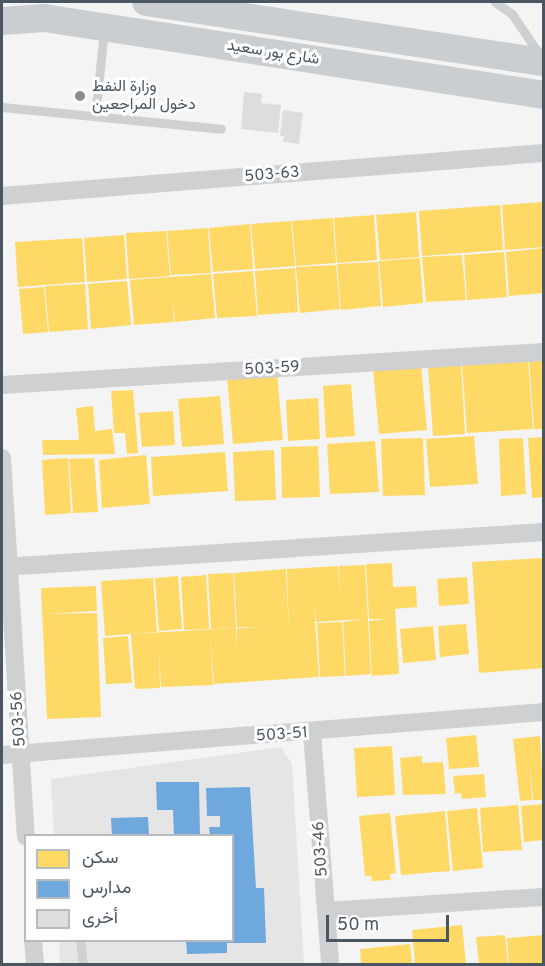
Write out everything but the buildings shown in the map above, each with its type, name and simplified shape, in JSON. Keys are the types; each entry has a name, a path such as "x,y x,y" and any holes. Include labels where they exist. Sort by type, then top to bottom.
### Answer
{"main road":[{"name":"شارع بور سعيد","path":"146,2 543,61"},
{"path":"2,11 44,18"},
{"name":"شارع بور سعيد","path":"2,21 44,18 543,95"}],"street":[{"name":"503-63","path":"2,196 543,153"},
{"name":"503-59","path":"2,385 543,352"},
{"name":"503-56","path":"2,458 5,567 26,834"},
{"path":"5,567 543,532"},
{"name":"503-51","path":"2,755 312,733 543,712"},
{"name":"503-46","path":"312,733 330,964"},
{"path":"326,910 543,897"},
{"path":"33,942 34,964"}],"lane":[{"path":"495,2 512,14 543,61"},
{"path":"95,116 105,27"},
{"path":"2,107 221,129"},
{"path":"80,942 82,964"}],"shaded area":[{"path":"281,747 292,764 304,964 60,964 59,942 234,942 234,834 54,834 51,779"}],"place":[{"name":"وزارة النفط دخول المراجعين","path":"80,96"}]}
